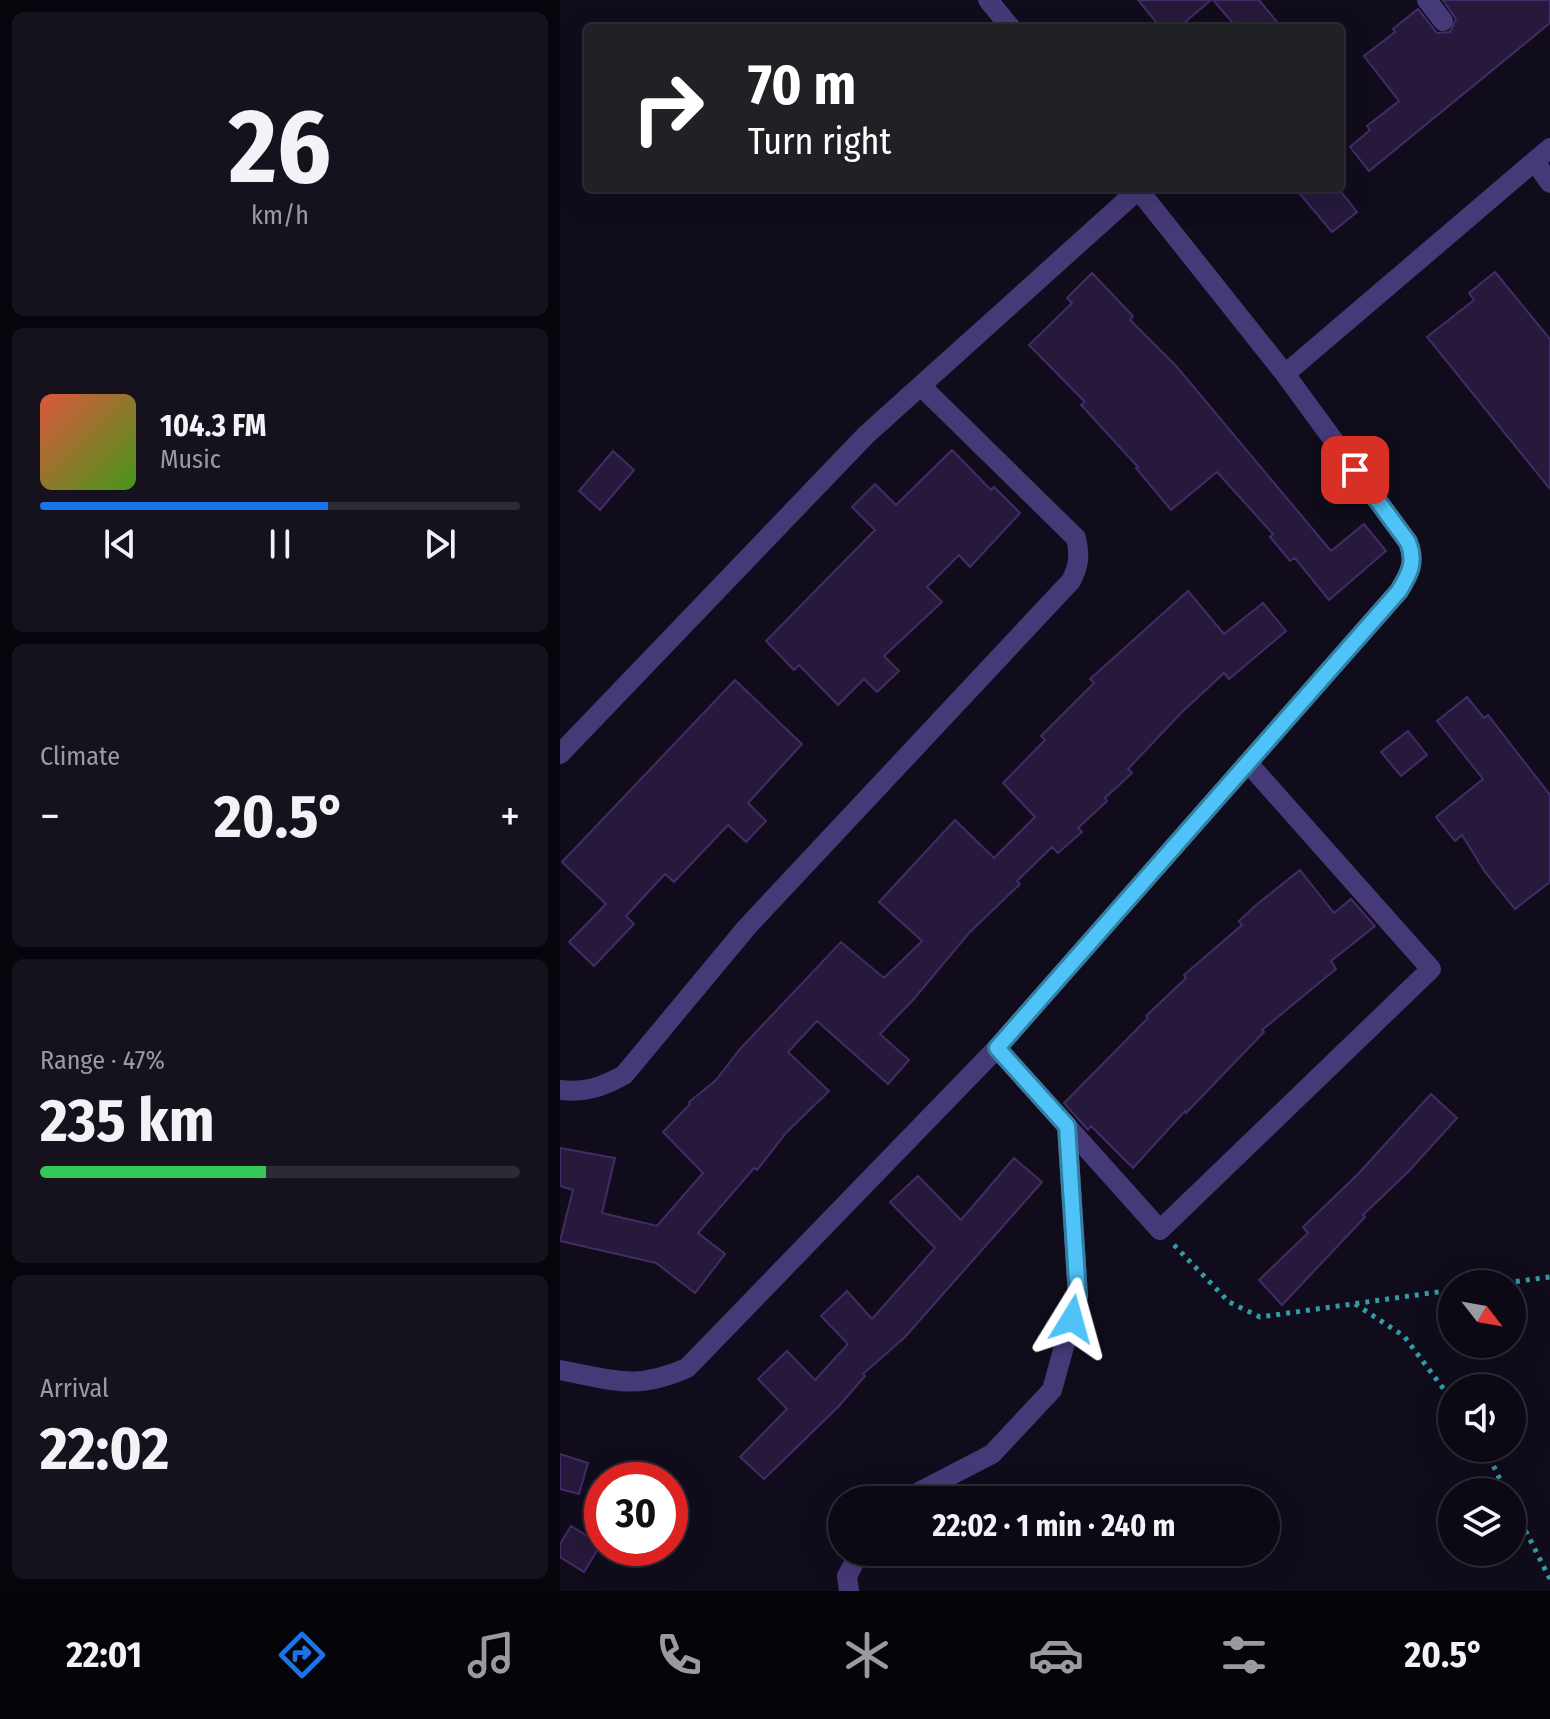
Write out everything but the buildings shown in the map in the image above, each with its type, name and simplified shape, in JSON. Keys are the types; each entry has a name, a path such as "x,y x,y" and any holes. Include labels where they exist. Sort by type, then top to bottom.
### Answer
{"street":[{"path":"988,0 1008,24"},
{"path":"1427,0 1443,21"},
{"path":"1285,374 1542,155 1550,183"},
{"path":"560,754 866,435 1135,192"},
{"path":"560,1370 634,1384 658,1380 687,1368 997,1048 1399,591 1411,571 1413,555 1408,542 1285,374 1140,192"},
{"path":"560,1090 579,1092 604,1086 624,1075 747,927 1071,581 1078,568 1080,553 1076,538 921,386"},
{"path":"997,1048 1160,1230 1431,969 1248,763"},
{"path":"934,1486 992,1454 1052,1390 1078,1296 1067,1126"},
{"path":"849,1591 847,1576 852,1566"}],"path":[{"path":"1160,1230 1229,1302 1260,1317 1438,1292"},
{"path":"1526,1280 1550,1277"},
{"path":"1355,1304 1404,1336 1438,1381"},
{"path":"1526,1532 1550,1579"}],"route":[{"path":"1072,1319 1078,1296 1067,1126 997,1048 1399,591 1411,571 1413,555 1408,542 1355,470"}]}
